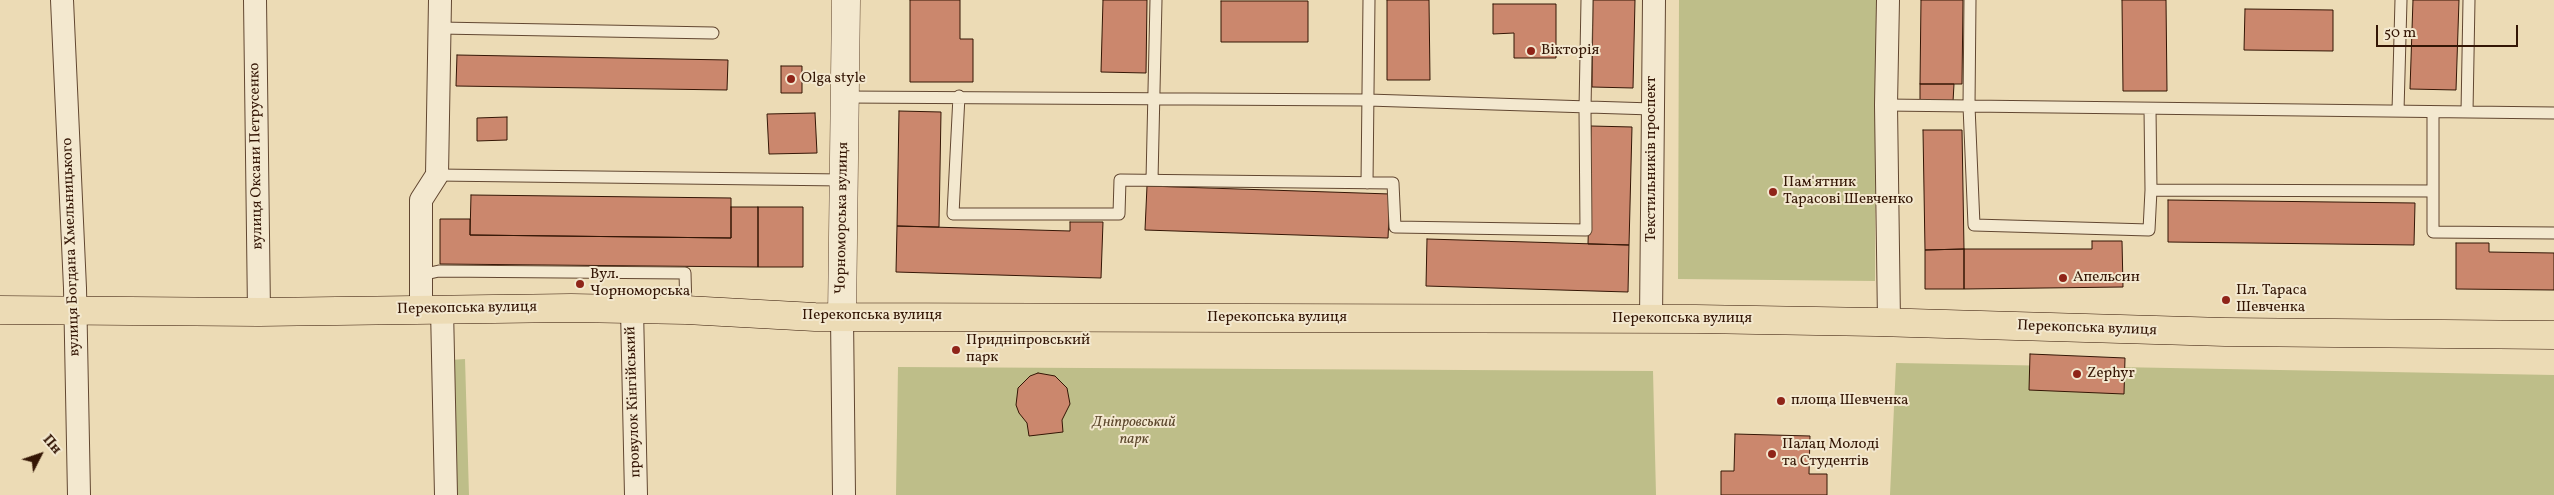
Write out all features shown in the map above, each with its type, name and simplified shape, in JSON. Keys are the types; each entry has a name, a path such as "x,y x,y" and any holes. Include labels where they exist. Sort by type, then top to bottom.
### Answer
{"main road":[{"name":"Перекопська вулиця","path":"0,310 259,312 431,309 632,309 842,317 1651,319 1889,322 2225,332 2554,335"}],"street":[{"name":"вулиця Богдана Хмельницького","path":"62,0 79,495"},
{"name":"вулиця Оксани Петрусенко","path":"255,0 259,312"},
{"path":"440,0 437,175 421,200 421,275 431,309 446,495"},
{"name":"Чорноморська вулиця","path":"844,495 842,317 846,0"},
{"name":"Текстильників проспект","path":"1651,319 1654,0"},
{"path":"1888,0 1886,105 1889,322"},
{"name":"провулок Кінгійський","path":"632,309 636,495"}],"lane":[{"path":"1152,180 1156,0"},
{"path":"1367,183 1369,0"},
{"path":"959,96 953,214 1119,214 1120,180 1393,183 1395,227 1586,230 1585,109 1587,0"},
{"path":"1970,0 1969,106 1974,225 2149,230 2151,190 2150,108"},
{"path":"2398,111 2401,0"},
{"path":"2467,112 2468,0"},
{"path":"440,28 713,33"},
{"path":"844,97 959,96 1368,100 1585,109 1652,109"},
{"path":"1886,105 2554,113"},
{"path":"2433,112 2433,232 2554,233"},
{"path":"437,175 843,180"},
{"path":"2151,190 2433,190"},
{"path":"421,275 439,271 685,274 686,310"}],"green space":[{"path":"1679,0 1876,0 1875,281 1678,279"},
{"path":"465,359 469,495 454,495 450,360"},
{"path":"1896,363 2554,375 2554,495 1890,495"},
{"name":"Дніпровський парк","path":"898,367 1653,371 1656,495 896,495"}],"building":[{"path":"910,0 960,0 960,39 973,39 973,82 910,82"},
{"path":"1103,0 1147,0 1146,73 1101,72"},
{"path":"1387,0 1429,0 1430,80 1387,80"},
{"path":"1593,0 1635,0 1633,88 1592,87"},
{"path":"1921,0 1963,0 1962,84 1920,84"},
{"path":"2122,0 2166,0 2167,91 2123,91"},
{"path":"2413,0 2459,0 2456,90 2410,89"},
{"path":"1221,1 1308,1 1308,42 1221,42"},
{"path":"1493,4 1556,4 1556,58 1514,58 1514,33 1493,34"},
{"path":"2245,9 2333,10 2333,51 2244,50"},
{"path":"457,55 728,60 727,90 456,86"},
{"path":"781,66 802,66 802,93 781,93"},
{"path":"1920,84 1954,84 1953,102 1920,102"},
{"path":"899,111 941,112 939,227 897,226"},
{"path":"815,113 817,153 769,154 767,114"},
{"path":"507,117 507,140 477,141 477,118"},
{"path":"1591,126 1632,127 1629,245 1588,244"},
{"path":"1923,130 1962,130 1964,249 1925,250"},
{"path":"1147,186 1390,194 1388,238 1145,230"},
{"path":"471,195 731,198 731,238 470,235"},
{"path":"2168,200 2415,203 2414,245 2168,242"},
{"path":"731,207 758,207 758,267 440,264 440,219 470,219 470,235 731,238"},
{"path":"758,207 803,207 803,267 758,267"},
{"path":"1070,222 1103,222 1101,278 896,272 897,226 1070,231"},
{"path":"1427,239 1629,245 1628,292 1426,286"},
{"path":"2092,241 2122,241 2123,287 1964,289 1964,249 2092,249"},
{"path":"2456,243 2489,243 2489,252 2554,253 2554,290 2456,289"},
{"path":"1964,249 1964,289 1925,289 1925,250"},
{"name":"Zephyr","path":"2030,354 2125,358 2124,394 2029,390"},
{"path":"1038,373 1055,376 1067,388 1070,404 1062,420 1063,432 1029,436 1027,423 1019,413 1016,405 1018,388 1030,376"},
{"name":"Палац Молоді та Студентів","path":"1735,434 1810,436 1809,474 1827,474 1827,495 1721,495 1721,471 1734,471"}],"place":[{"name":"Вікторія","path":"1531,51"},
{"name":"Olga style","path":"791,79"},
{"name":"Пам'ятник Тарасові Шевченко","path":"1773,192"},
{"name":"Апельсин","path":"2063,278"},
{"name":"Вул. Чорноморська","path":"580,284"},
{"name":"Пл. Тараса Шевченка","path":"2226,300"},
{"name":"Придніпровський парк","path":"956,350"},
{"name":"Zephyr","path":"2077,374"},
{"name":"площа Шевченка","path":"1781,401"},
{"name":"Палац Молоді та Студентів","path":"1772,454"}]}
